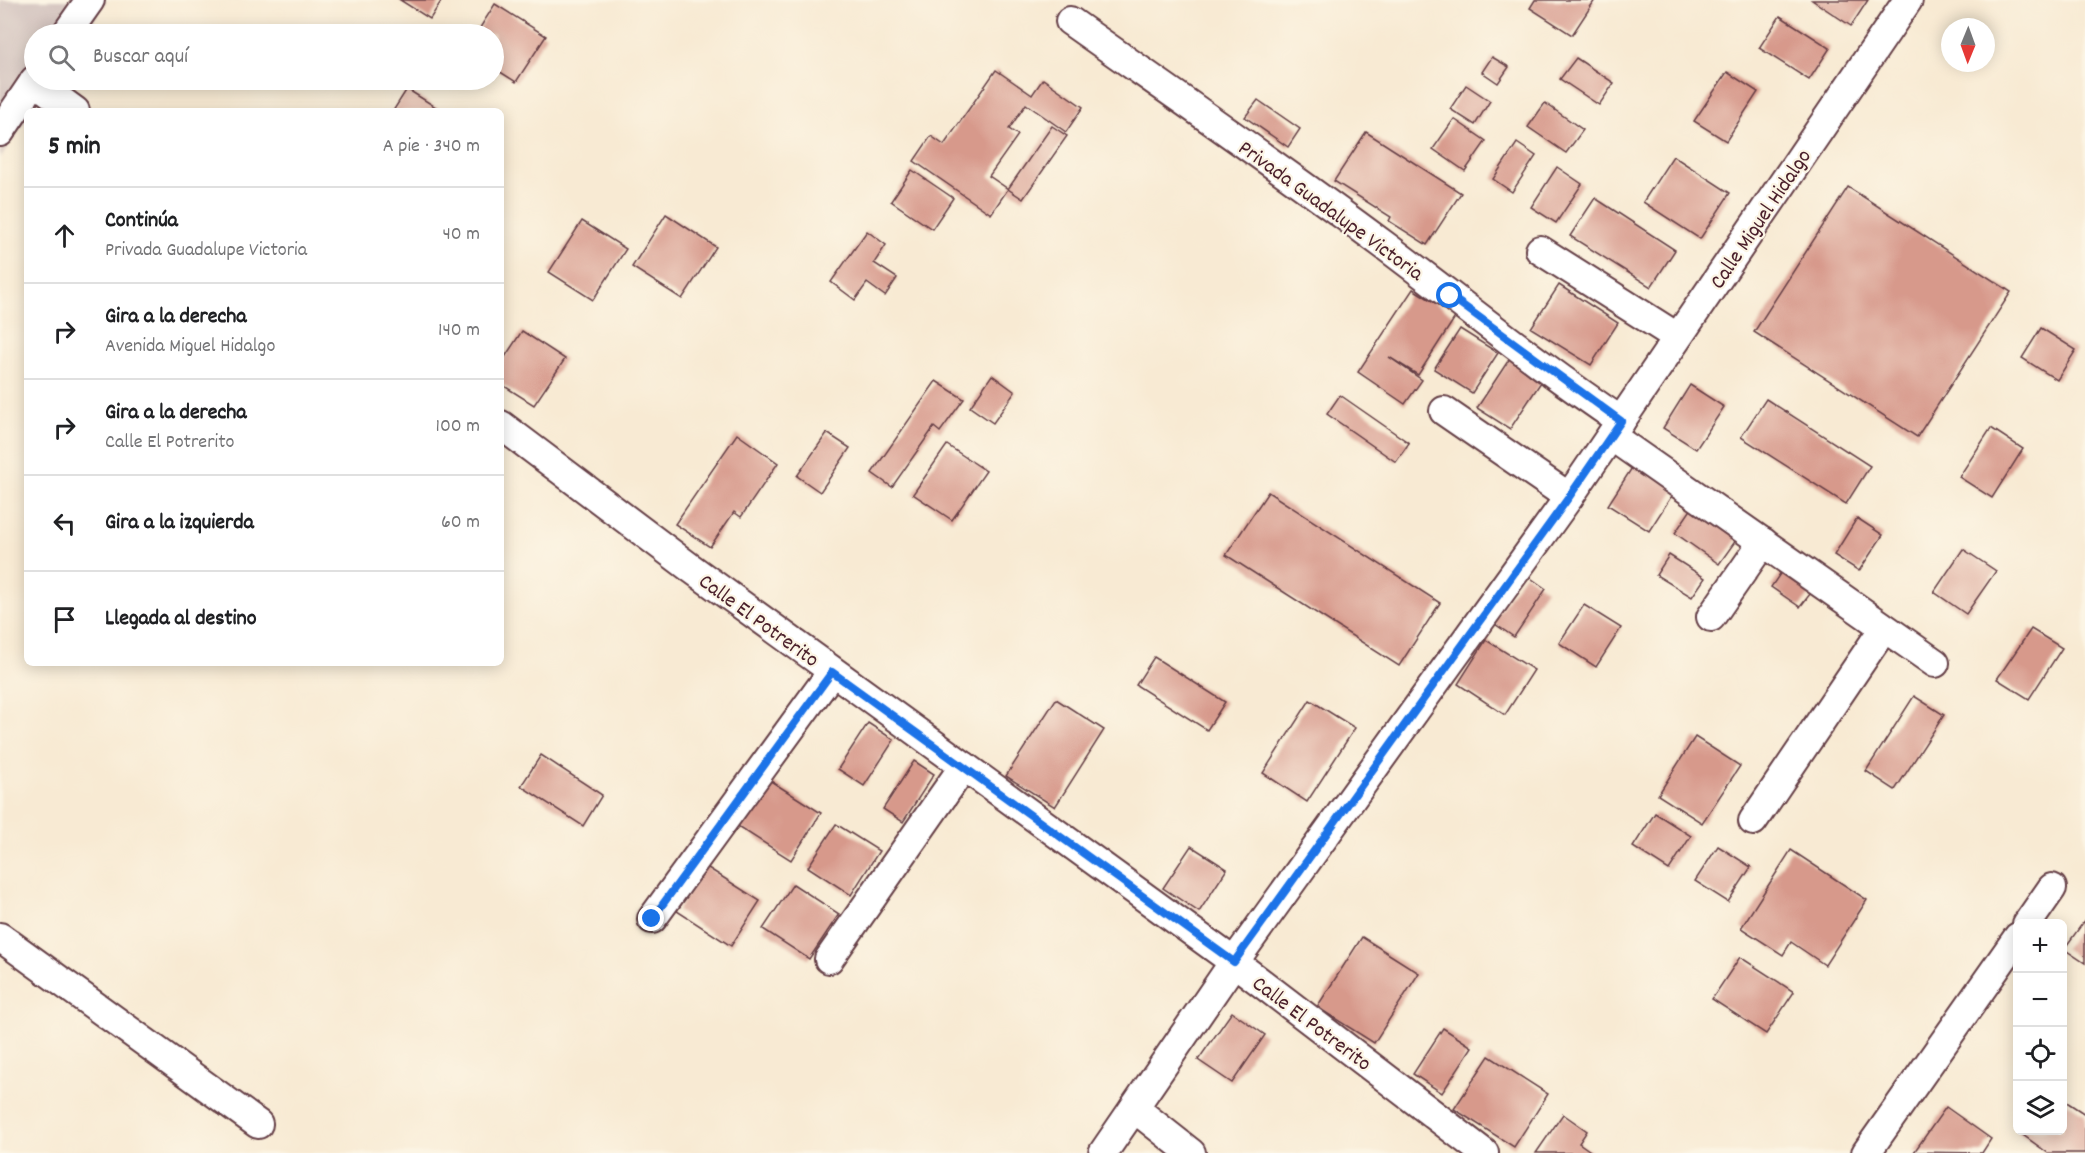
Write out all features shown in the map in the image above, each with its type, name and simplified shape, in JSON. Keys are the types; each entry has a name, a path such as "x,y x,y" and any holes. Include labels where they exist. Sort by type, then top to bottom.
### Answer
{"street":[{"path":"73,24 90,0"},
{"name":"Calle Miguel Hidalgo","path":"1103,1153 1234,962 1569,497 1908,0"},
{"name":"Privada Guadalupe Victoria","path":"1070,21 1385,246 1506,338 1616,428 1763,542 1935,663"},
{"path":"0,132 27,90"},
{"path":"47,90 71,108"},
{"path":"1540,250 1677,337"},
{"path":"1444,411 1569,497"},
{"name":"Calle El Potrerito","path":"504,427 832,672 1234,962 1484,1153"},
{"path":"1711,617 1763,542"},
{"path":"1753,821 1884,628"},
{"path":"652,919 832,672"},
{"path":"829,958 964,766"},
{"path":"2030,919 2052,888"},
{"path":"0,937 258,1124"},
{"path":"1866,1153 2013,944"},
{"path":"1134,1108 1191,1153"}],"shaded area":[{"path":"0,0 107,0 91,24 24,24 24,90 47,90 34,108 24,108 24,123 0,159"}],"building":[{"path":"400,0 442,0 430,19"},
{"path":"1535,0 1595,0 1572,35 1530,8"},
{"path":"1812,0 1868,0 1851,26"},
{"path":"495,4 546,36 516,82 504,74 504,24 482,24"},
{"path":"1780,16 1830,48 1809,80 1759,48"},
{"path":"1492,57 1509,67 1498,83 1482,72"},
{"path":"1576,58 1614,83 1599,105 1560,79"},
{"path":"996,70 1032,95 1043,79 1083,107 1066,132 1026,104 1009,129 1018,135 989,176 1008,189 991,214 914,161 931,136 944,145"},
{"path":"1727,72 1758,92 1726,141 1694,121"},
{"path":"1466,85 1490,101 1475,125 1450,109"},
{"path":"409,90 437,108 395,108"},
{"path":"1258,100 1300,129 1288,147 1245,117"},
{"path":"1545,103 1583,130 1566,153 1528,127"},
{"path":"1454,119 1486,141 1465,171 1433,149"},
{"path":"1052,126 1067,136 1023,199 1008,189"},
{"path":"1366,132 1461,193 1427,245 1389,221 1391,217 1334,181"},
{"path":"1517,143 1536,156 1512,192 1493,179"},
{"path":"1673,156 1730,193 1700,239 1643,202"},
{"path":"1557,167 1582,184 1556,223 1531,207"},
{"path":"912,170 953,198 932,229 891,201"},
{"path":"1848,187 2011,292 1917,437 1754,332"},
{"path":"1595,198 1675,250 1651,287 1570,236"},
{"path":"666,214 716,247 682,299 632,267"},
{"path":"582,221 626,249 593,300 549,272"},
{"path":"867,231 886,245 874,263 897,278 885,296 867,283 855,300 831,282"},
{"path":"1559,285 1618,323 1591,365 1531,328"},
{"path":"1413,289 1456,316 1418,375 1389,357 1422,380 1405,404 1358,372"},
{"path":"2041,328 2076,350 2057,380 2022,358"},
{"path":"1460,329 1498,353 1472,393 1434,369"},
{"path":"522,331 565,359 534,405 504,386 504,358"},
{"path":"1512,355 1545,376 1510,429 1477,408"},
{"path":"992,375 1015,392 993,423 970,407"},
{"path":"936,381 964,399 940,432 934,427 892,487 872,473"},
{"path":"1690,385 1724,407 1696,449 1663,428"},
{"path":"1340,395 1409,443 1396,462 1327,414"},
{"path":"1766,399 1870,466 1846,504 1741,437"},
{"path":"1991,428 2023,449 1992,498 1959,477"},
{"path":"827,433 850,448 820,492 797,476"},
{"path":"737,434 778,463 741,517 734,512 710,547 675,524"},
{"path":"947,445 986,471 952,520 913,494"},
{"path":"1637,460 1678,486 1649,531 1608,505"},
{"path":"1268,492 1440,603 1399,666 1226,555"},
{"path":"1694,505 1739,536 1719,564 1675,533"},
{"path":"1857,518 1883,535 1859,571 1834,555"},
{"path":"1963,549 1996,571 1966,614 1934,592"},
{"path":"1669,555 1705,578 1692,597 1656,575"},
{"path":"1784,568 1814,589 1800,607 1771,587"},
{"path":"1525,574 1546,589 1514,637 1492,622"},
{"path":"1584,605 1621,628 1596,667 1559,643"},
{"path":"2031,629 2062,648 2029,699 1997,679"},
{"path":"1486,640 1534,670 1505,715 1458,684"},
{"path":"1154,657 1225,702 1207,730 1136,685"},
{"path":"1914,696 1944,715 1895,790 1866,771"},
{"path":"1056,699 1104,730 1055,807 1006,776"},
{"path":"1310,700 1355,728 1307,802 1263,773"},
{"path":"868,723 894,740 864,786 838,769"},
{"path":"1695,737 1740,766 1702,823 1658,795"},
{"path":"541,755 602,795 583,826 521,786"},
{"path":"914,761 934,774 903,822 883,809"},
{"path":"766,778 821,813 791,860 736,825"},
{"path":"1655,813 1691,836 1669,870 1633,847"},
{"path":"836,824 879,851 851,895 808,867"},
{"path":"1191,846 1227,869 1199,912 1163,888"},
{"path":"1718,846 1751,867 1728,902 1695,881"},
{"path":"1791,850 1867,900 1825,965 1791,942 1783,955 1741,928"},
{"path":"705,866 760,901 731,946 677,911"},
{"path":"793,884 839,914 809,959 763,929"},
{"path":"2085,920 2085,963 2067,951 2067,945"},
{"path":"1362,937 1419,973 1374,1043 1317,1007"},
{"path":"1740,957 1794,992 1766,1034 1712,999"},
{"path":"1232,1012 1265,1035 1232,1083 1198,1060"},
{"path":"1443,1028 1472,1047 1442,1093 1413,1074"},
{"path":"1489,1056 1548,1094 1514,1147 1454,1109"},
{"path":"2067,1102 2085,1114 2085,1153 2048,1153 2023,1135 2067,1135"},
{"path":"1946,1107 1991,1139 1982,1153 1914,1152"},
{"path":"1563,1114 1587,1131 1579,1143 1593,1153 1536,1153"}],"route":[{"path":"652,919 832,672 1234,962 1569,497 1621,421 1450,296"}]}
